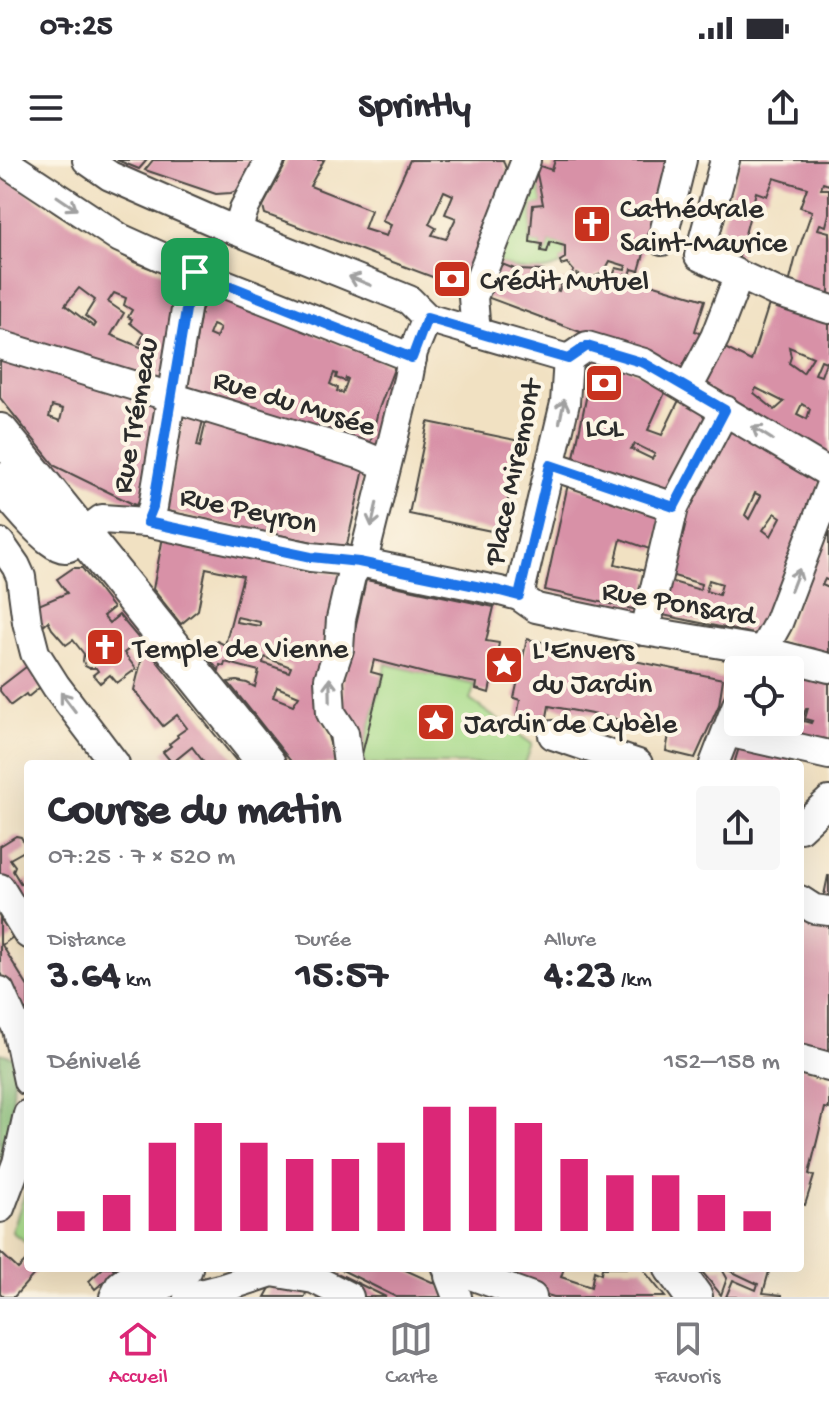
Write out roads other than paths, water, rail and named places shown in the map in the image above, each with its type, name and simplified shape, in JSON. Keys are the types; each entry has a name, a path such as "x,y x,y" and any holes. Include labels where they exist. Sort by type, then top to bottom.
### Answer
{"main road":[{"path":"0,432 264,760"},
{"path":"0,481 60,544 67,544 82,534"},
{"path":"137,1297 178,1272"}],"street":[{"path":"2,160 120,238 195,272 412,358"},
{"name":"Place Miremont","path":"87,160 110,176 409,300 427,318 568,359 565,403 519,596 359,562"},
{"path":"237,231 244,209 270,160"},
{"path":"476,333 473,297 524,160"},
{"path":"662,241 681,163 723,169 699,256 776,292 829,309"},
{"name":"Rue Trémeau","path":"147,522 153,507 191,280 195,272"},
{"path":"688,388 715,337 739,275"},
{"path":"347,760 344,733 331,713 329,679 339,649 341,619 351,576 368,540 412,358 427,318"},
{"name":"Rue du Musée","path":"0,345 362,455 386,465"},
{"path":"568,359 587,346 644,363 829,473"},
{"path":"645,631 674,507 725,410"},
{"path":"550,465 674,507"},
{"path":"760,656 778,623 829,489"},
{"name":"Rue Peyron","path":"82,534 102,519 147,522 311,557 359,562"},
{"path":"0,543 21,577 35,653 112,760"},
{"name":"Rue Ponsard","path":"519,596 536,608 742,656"},
{"name":"Rue Ponsard","path":"804,665 829,668"},
{"path":"553,735 626,760"},
{"path":"716,760 725,736"},
{"path":"745,736 829,755"},
{"path":"804,824 829,801"},
{"path":"0,888 24,927"},
{"path":"804,903 814,909 829,911"},
{"path":"0,991 17,1029 24,1062"},
{"path":"804,1060 829,1067"},
{"path":"0,1208 17,1163 24,1132"},
{"path":"114,1297 120,1285 137,1272"},
{"path":"188,1297 272,1272 314,1279 349,1297"},
{"path":"448,1272 457,1297"},
{"path":"462,1272 532,1297"}],"place":[{"name":"Cathédrale Saint-Maurice","path":"592,224"},
{"name":"Crédit Mutuel","path":"452,279"},
{"name":"LCL","path":"604,383"},
{"name":"Temple de Vienne","path":"105,647"},
{"name":"L'Envers du Jardin","path":"504,665"},
{"name":"Jardin de Cybèle","path":"436,722"}]}
